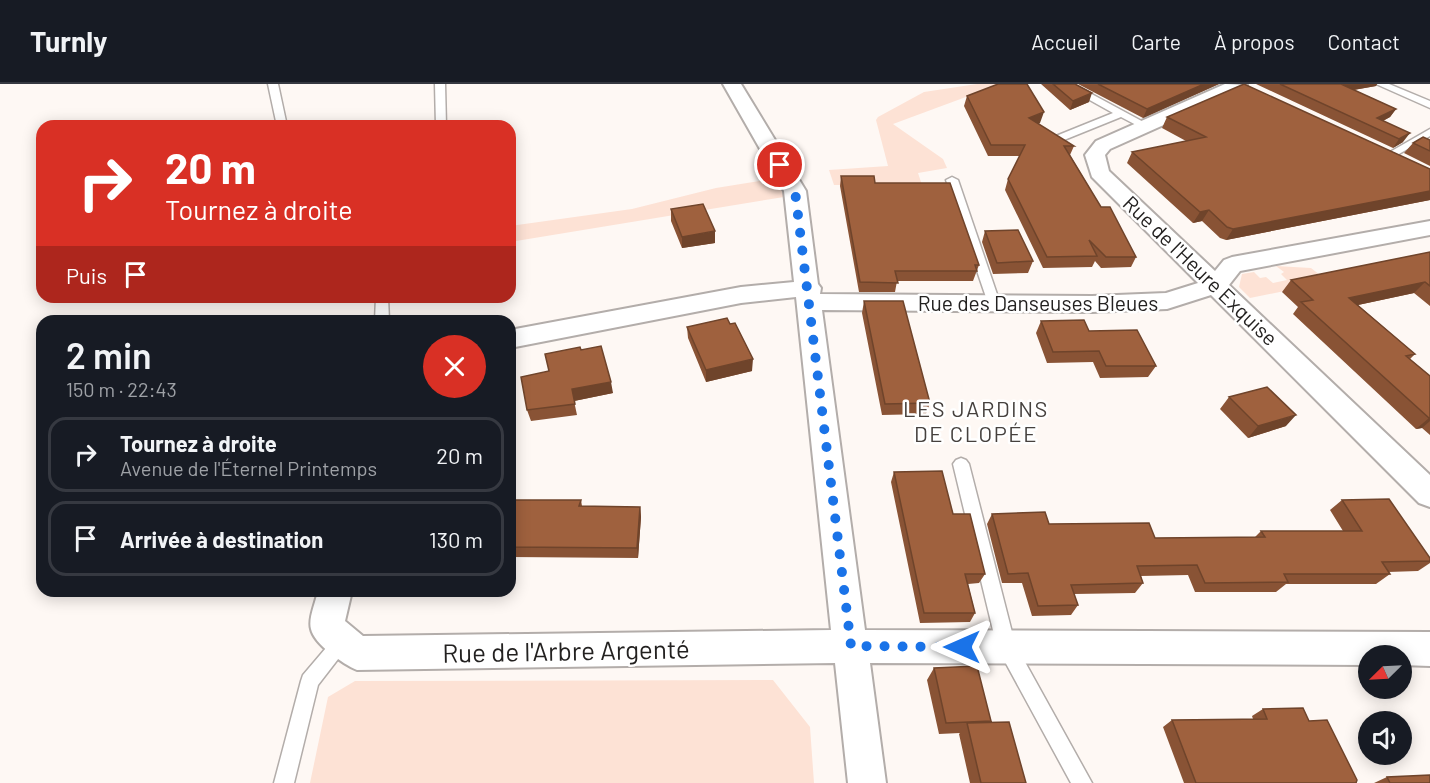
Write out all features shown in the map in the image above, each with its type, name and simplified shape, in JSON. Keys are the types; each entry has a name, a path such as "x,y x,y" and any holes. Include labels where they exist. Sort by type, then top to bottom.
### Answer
{"street":[{"path":"742,86 795,191 810,295 867,783"},
{"name":"Rue de l'Heure Exquise","path":"1244,88 1144,125 1102,145 1095,155 1099,173 1430,494"},
{"path":"1366,146 1406,164"},
{"name":"Rue des Danseuses Bleues","path":"810,295 993,303 1092,304 1167,301 1217,285 1232,265 1430,228"},
{"path":"516,338 741,295 810,295"},
{"path":"334,597 327,627 343,641"},
{"name":"Rue de l'Arbre Argenté","path":"343,641 357,653 851,646"},
{"path":"851,646 1430,649"}],"lane":[{"path":"273,84 281,120"},
{"path":"440,84 441,120"},
{"path":"1066,84 1144,125"},
{"path":"1382,84 1430,105"},
{"path":"1060,138 1120,113"},
{"path":"1388,156 1430,132"},
{"path":"952,180 993,303"},
{"path":"961,464 1006,647 1082,783"},
{"path":"284,783 310,681 343,641"}],"shaded area":[{"path":"977,84 1001,84 893,124 943,159 947,168 918,173 922,185 834,185 829,170 888,166 876,120 878,117 924,92"},
{"path":"777,178 784,197 516,241 516,225 632,209 716,188"},
{"path":"1276,266 1311,268 1329,282 1250,298 1239,287 1242,274 1254,272 1260,278 1266,277 1273,283 1287,280 1281,274 1284,272"},
{"path":"773,680 810,727 814,783 310,783 328,697 355,681"}],"building":[{"path":"998,84 1027,84 1044,112 1029,118 1074,146 1064,146 1101,207 1110,207 1136,257 1106,257 1089,240 1097,256 1047,257 1008,179 1025,145 991,145 967,96"},
{"path":"1053,84 1075,84 1092,93 1073,101"},
{"path":"1098,84 1204,84 1147,109"},
{"path":"1244,84 1430,169 1430,191 1233,229 1227,227 1209,210 1200,212 1132,152 1206,137 1167,117"},
{"path":"1280,84 1341,84 1396,109 1377,118 1410,133 1399,139"},
{"path":"1423,137 1430,140 1430,151 1413,143"},
{"path":"841,176 874,176 875,183 950,183 979,265 975,265 977,271 895,271 898,283 860,282"},
{"path":"703,204 715,231 682,237 671,209"},
{"path":"1018,230 1033,261 997,263 985,231"},
{"path":"1430,252 1430,286 1425,282 1349,298 1415,354 1406,356 1430,376 1429,418 1301,302 1313,300 1291,280"},
{"path":"864,301 903,301 930,403 885,404"},
{"path":"727,318 730,324 735,323 753,359 706,370 687,327"},
{"path":"1084,320 1089,331 1137,330 1156,366 1106,366 1099,351 1053,352 1041,321"},
{"path":"601,346 611,382 572,389 575,404 527,410 521,377 549,371 545,354 580,347 581,350"},
{"path":"1267,387 1296,415 1258,426 1229,397"},
{"path":"942,471 953,514 970,514 985,574 965,574 975,613 924,613 894,472"},
{"path":"1389,499 1430,561 1382,562 1390,574 1284,574 1288,582 1205,583 1197,565 1137,566 1143,583 1071,585 1078,605 1038,606 1028,573 1008,574 992,514 1045,512 1049,524 1149,523 1155,538 1265,537 1261,531 1362,531 1342,500"},
{"path":"516,500 581,500 579,506 640,507 637,548 516,547"},
{"path":"977,666 991,721 946,723 934,668"},
{"path":"1303,708 1309,721 1327,720 1357,780 1356,783 1196,783 1172,720 1267,719 1263,709"},
{"path":"1009,722 1026,783 981,783 967,723"},
{"path":"1430,775 1430,783 1390,783 1387,777"}],"district":[{"name":"LES JARDINS DE CLOPÉE","path":"976,420"}],"route":[{"path":"780,165 795,191 851,646 962,647"}]}
